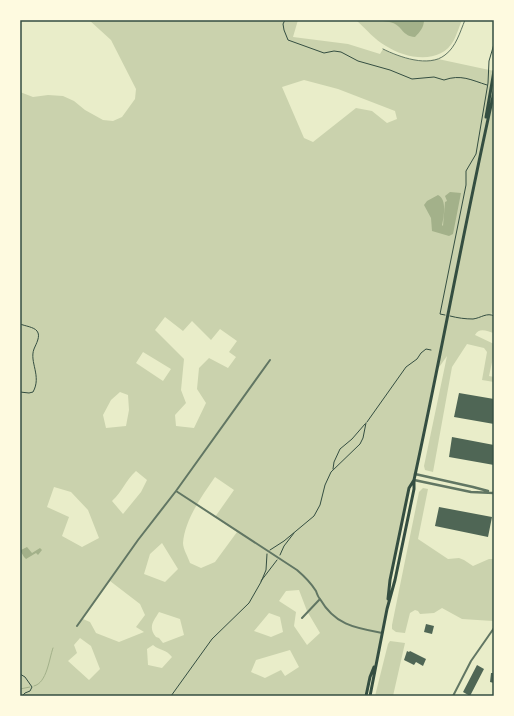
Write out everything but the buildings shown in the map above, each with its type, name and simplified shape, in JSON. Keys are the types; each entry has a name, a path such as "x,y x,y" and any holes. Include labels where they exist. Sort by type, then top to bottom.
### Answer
{"main road":[{"path":"484,133 494,71"},
{"path":"370,696 387,609 395,580 414,488 415,474 484,133 494,92"},
{"path":"366,696 370,677 376,663"}],"street":[{"path":"77,626 270,360"},
{"path":"415,474 473,486 492,493"},
{"path":"414,480 471,492 492,493"},
{"path":"176,491 297,570 311,583 320,599 333,616 346,625 382,634"},
{"path":"302,618 304,613 320,599"},
{"path":"453,696 471,661 494,628"}],"lane":[{"path":"383,49 409,59 421,61 438,59 444,56 456,42 465,20"}],"path":[{"path":"285,20 282,24 288,40 324,53 334,51 341,52 358,61 390,70 412,79 434,77 444,80 452,77 470,78 488,85"},
{"path":"440,314 466,186 466,171 476,154 488,85 489,61 494,44"},
{"path":"453,317 472,319 488,314 494,316"},
{"path":"20,324 33,328 37,331 39,336 33,351 37,380 36,387 33,392 20,392"},
{"path":"296,532 314,516 320,505 325,486 333,470 334,462 340,450 366,423 406,367 418,359 421,353 426,349 432,350"},
{"path":"333,470 360,444 363,438 366,423"},
{"path":"171,696 212,639 249,603 261,582"},
{"path":"20,674 26,677 32,687 30,691 22,696"}],"shaded area":[{"path":"89,20 298,20 293,37 348,44 380,54 383,49 409,59 421,61 438,59 494,71 494,311 491,314 494,316 494,333 481,330 475,335 494,344 494,353 489,376 494,377 494,382 482,380 487,352 484,348 467,344 452,367 433,472 425,470 424,466 447,356 435,373 414,480 409,488 390,580 387,609 376,663 370,677 366,696 20,696 20,92 33,97 48,95 63,96 74,101 85,110 103,120 113,121 122,117 135,99 136,89 111,40","holes":["304,80 338,89 395,111 397,119 387,123 372,111 356,108 313,142 304,138 282,87","165,317 183,331 192,321 211,340 220,329 237,341 229,352 236,357 228,368 209,358 199,368 197,389 206,403 194,428 176,426 175,415 186,403 181,390 184,359 155,330","143,352 171,369 163,381 136,363","120,392 128,395 129,410 126,426 106,428 103,415 111,400","136,471 147,480 141,492 123,514 112,501 119,494 126,482","215,477 234,490 215,517 237,532 215,562 201,568 190,563 183,545 187,525 200,500","54,487 71,492 88,510 99,538 82,547 62,536 69,517 47,507","162,543 178,569 165,582 144,574 150,554","110,581 140,604 145,615 136,627 144,632 119,642 96,633 90,622 83,619","299,590 307,611 320,633 307,645 294,626 296,612 279,601 286,591","159,612 180,619 184,635 163,643 156,637 152,630 153,622","269,613 280,617 283,632 271,637 254,631","80,638 91,646 100,669 89,680 68,661 77,653 74,645","153,645 172,657 162,668 148,665 147,649","290,650 299,667 285,676 281,670 265,678 251,672 256,660"]},
{"path":"356,20 462,20 454,40 448,48 441,53 423,57 403,54 382,44"},
{"path":"379,20 424,20 419,33 415,37 407,35 393,23"},
{"path":"450,192 461,193 453,234 449,236 432,231 431,218 424,205 427,201 438,195 441,197 444,204 443,226 445,202 447,201 445,196"},
{"path":"423,488 428,489 418,539 448,559 459,558 473,566 489,559 494,559 493,621 462,619 442,608 434,613 420,614 415,610 410,613 405,633 396,632 392,629 419,492"},
{"path":"27,547 32,553 40,548 42,550 38,555 36,553 26,559 21,550"},
{"path":"390,641 405,643 393,696 375,696 388,644"}],"waterway":[{"path":"34,686 38,684 45,676 53,648"},
{"path":"20,689 30,687"}]}
